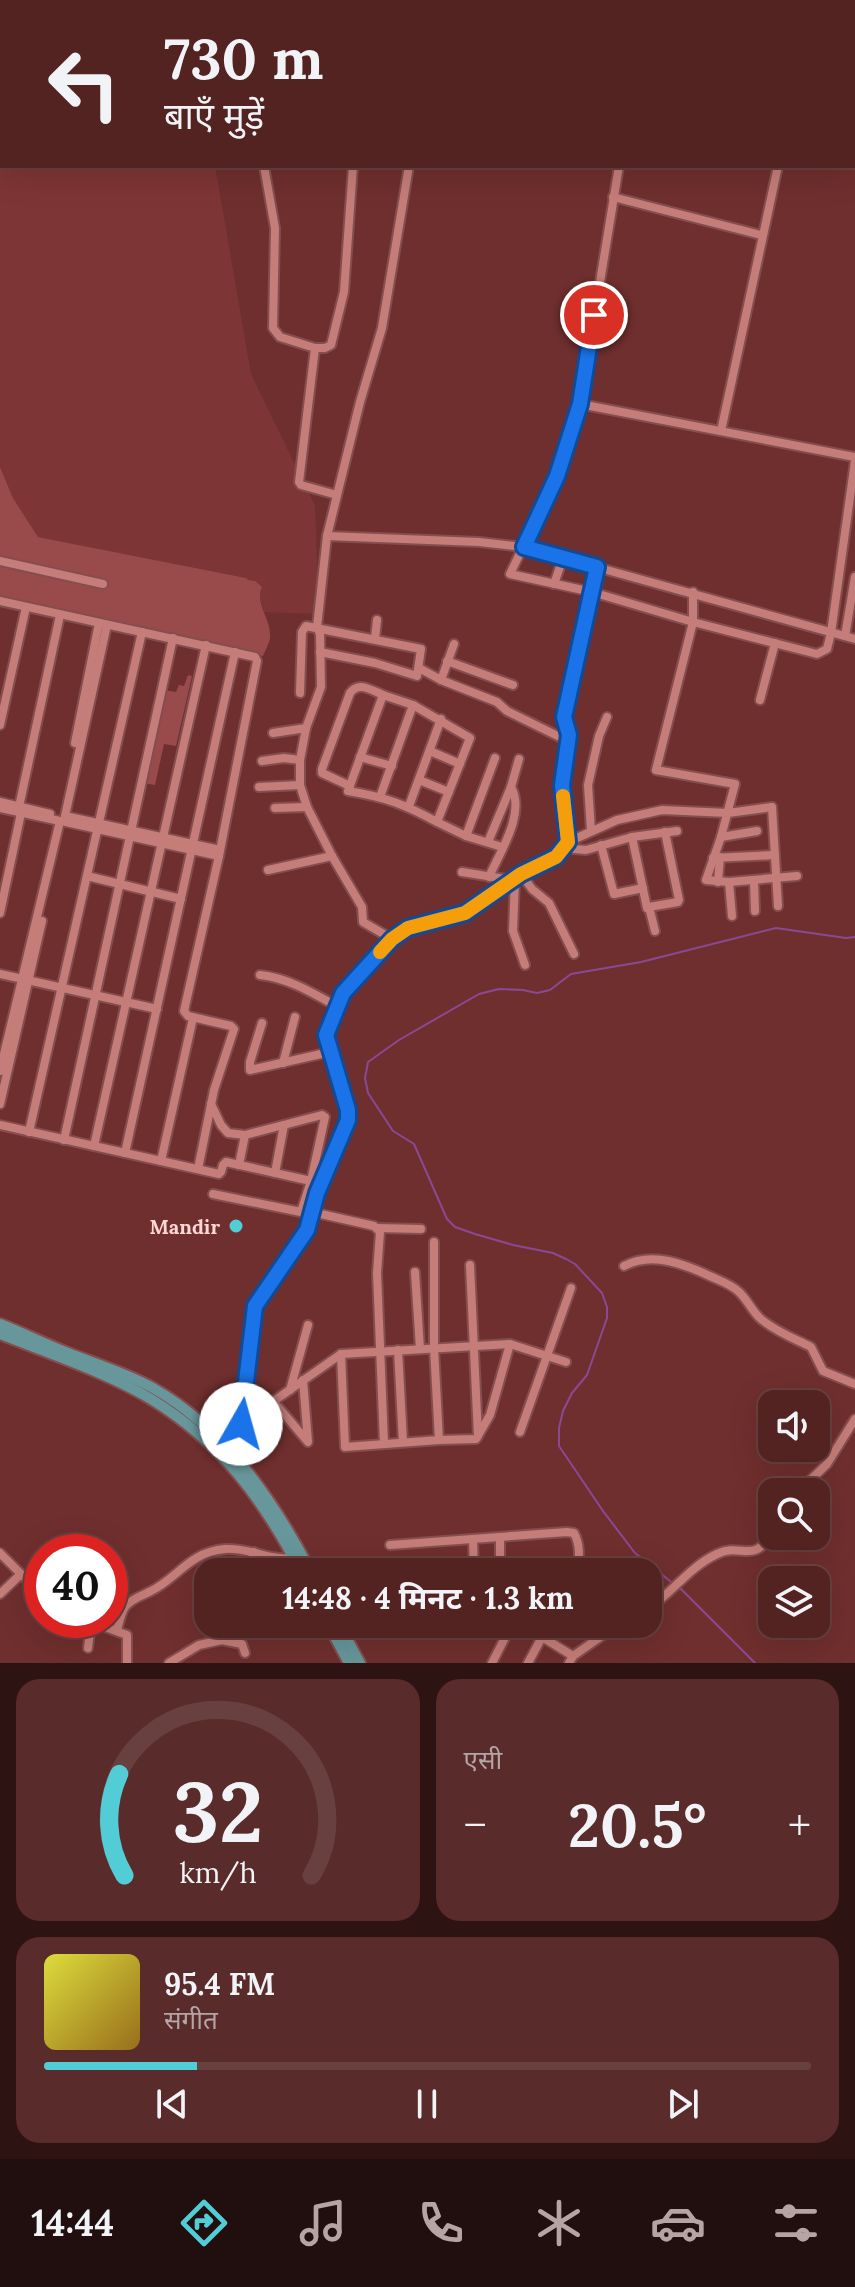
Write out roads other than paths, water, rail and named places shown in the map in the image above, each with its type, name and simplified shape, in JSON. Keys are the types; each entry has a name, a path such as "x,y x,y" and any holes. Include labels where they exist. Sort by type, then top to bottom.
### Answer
{"main road":[{"path":"0,1324 153,1388 197,1420 226,1452 277,1521 298,1556"},
{"path":"0,1334 151,1399 226,1452"},
{"path":"336,1638 349,1663"},
{"path":"347,1638 360,1663"}],"street":[{"path":"264,168 275,228 273,328 280,337 315,348 331,345 342,303 353,168"},
{"path":"392,939 363,922 362,907 307,807 300,785 300,760 306,728 321,687 320,634 317,627 327,536 382,328 409,168"},
{"path":"580,404 855,459 827,649 817,654 592,592 510,574 557,476 580,404 619,168"},
{"path":"721,431 778,168"},
{"path":"613,197 761,235"},
{"path":"315,348 299,482 337,495"},
{"path":"327,536 479,542 524,547 855,639"},
{"path":"554,584 563,558"},
{"path":"0,561 103,584"},
{"path":"597,567 564,717 569,735 562,785 567,843 574,849 586,850 632,837 677,831"},
{"path":"845,636 855,577"},
{"path":"693,592 693,622 656,770 735,784 716,858 706,880 754,881 797,876"},
{"path":"0,601 252,655 257,661 220,853 184,1011 185,1015 193,1018 234,1029 211,1103 198,1169"},
{"path":"0,725 26,607"},
{"path":"0,913 60,615"},
{"path":"375,639 377,620"},
{"path":"0,1071 63,820 103,624"},
{"path":"300,693 302,632 306,626 421,649 417,676 375,663 320,652"},
{"path":"29,1132 142,632"},
{"path":"64,1140 173,638"},
{"path":"760,700 775,643"},
{"path":"441,680 454,644"},
{"path":"94,1146 206,645"},
{"path":"125,1153 235,652"},
{"path":"447,661 513,685"},
{"path":"419,668 497,702 507,711 568,741"},
{"path":"350,786 322,773 322,769 350,693 360,686 413,705 470,738 437,822"},
{"path":"383,695 348,791 409,806 466,836 502,847"},
{"path":"380,797 413,705"},
{"path":"591,831 588,785 598,738 607,717"},
{"path":"409,806 441,719"},
{"path":"273,733 306,728"},
{"path":"430,751 460,764"},
{"path":"360,757 392,766"},
{"path":"262,761 284,758 300,760"},
{"path":"466,836 495,758"},
{"path":"488,842 519,759"},
{"path":"419,780 449,792"},
{"path":"259,787 300,785"},
{"path":"489,877 514,818 514,793 511,787"},
{"path":"0,805 220,853"},
{"path":"275,808 307,807"},
{"path":"226,1452 241,1424 255,1306 307,1230 317,1193 348,1120 348,1110 326,1035 343,993 392,939 408,928 465,913 516,878 556,857 567,843 591,831 617,820 662,810 728,813 772,807 778,906"},
{"path":"721,837 757,831"},
{"path":"649,907 679,900 665,832"},
{"path":"632,837 655,931"},
{"path":"601,845 614,894 643,888"},
{"path":"716,858 775,855"},
{"path":"268,870 332,856"},
{"path":"462,872 516,878 532,889 549,903 574,954"},
{"path":"87,876 181,899"},
{"path":"516,878 513,928 525,965"},
{"path":"754,881 755,911"},
{"path":"729,882 732,916"},
{"path":"0,974 157,1009"},
{"path":"260,975 294,983 336,1006"},
{"path":"0,1104 25,979"},
{"path":"283,1063 295,1017"},
{"path":"161,1161 193,1018"},
{"path":"262,1023 250,1070 330,1052"},
{"path":"211,1103 228,1133 245,1135 322,1115 325,1117 301,1212 213,1194"},
{"path":"0,1125 219,1174 224,1163 311,1181"},
{"path":"275,1173 284,1125"},
{"path":"239,1165 245,1135"},
{"path":"312,1212 377,1228 421,1229"},
{"path":"377,1228 380,1232 377,1273 384,1444"},
{"path":"434,1242 434,1348 439,1440"},
{"path":"624,1266 635,1260 668,1261 687,1265 730,1285 762,1320 790,1339 811,1347 823,1371 855,1384"},
{"path":"470,1265 478,1436"},
{"path":"415,1272 420,1349"},
{"path":"520,1432 571,1288"},
{"path":"290,1390 308,1325"},
{"path":"241,1424 341,1354 510,1344 566,1362"},
{"path":"341,1354 345,1447 476,1439 490,1415 510,1344"},
{"path":"398,1350 403,1442"},
{"path":"274,1402 308,1442 303,1380"},
{"path":"812,1478 827,1464 855,1419"},
{"path":"390,1545 574,1533 578,1539 578,1558"},
{"path":"500,1537 500,1558"},
{"path":"473,1539 474,1558"},
{"path":"128,1605 153,1591 191,1560 224,1549 254,1552 283,1560 298,1556"},
{"path":"662,1597 705,1560 722,1552 758,1550"},
{"path":"252,1558 254,1552"},
{"path":"0,1553 24,1577"},
{"path":"0,1594 21,1574"},
{"path":"88,1638 88,1648"},
{"path":"127,1638 127,1663"},
{"path":"492,1663 506,1638"},
{"path":"528,1663 541,1638"},
{"path":"543,1638 571,1660 600,1638"},
{"path":"169,1663 199,1645 222,1640 242,1644 245,1653"}],"waterway":[{"path":"675,1585 635,1553 559,1446 563,1411 572,1393 587,1375 607,1318 602,1293 575,1264 553,1253 513,1245 455,1227 447,1219 414,1144 393,1131 368,1093 365,1078 368,1062 399,1040 479,994 499,989 537,993 550,990 571,974 641,962 776,928 855,937"},
{"path":"680,1588 755,1663"}],"place":[{"name":"Mandir","path":"236,1226"}]}
